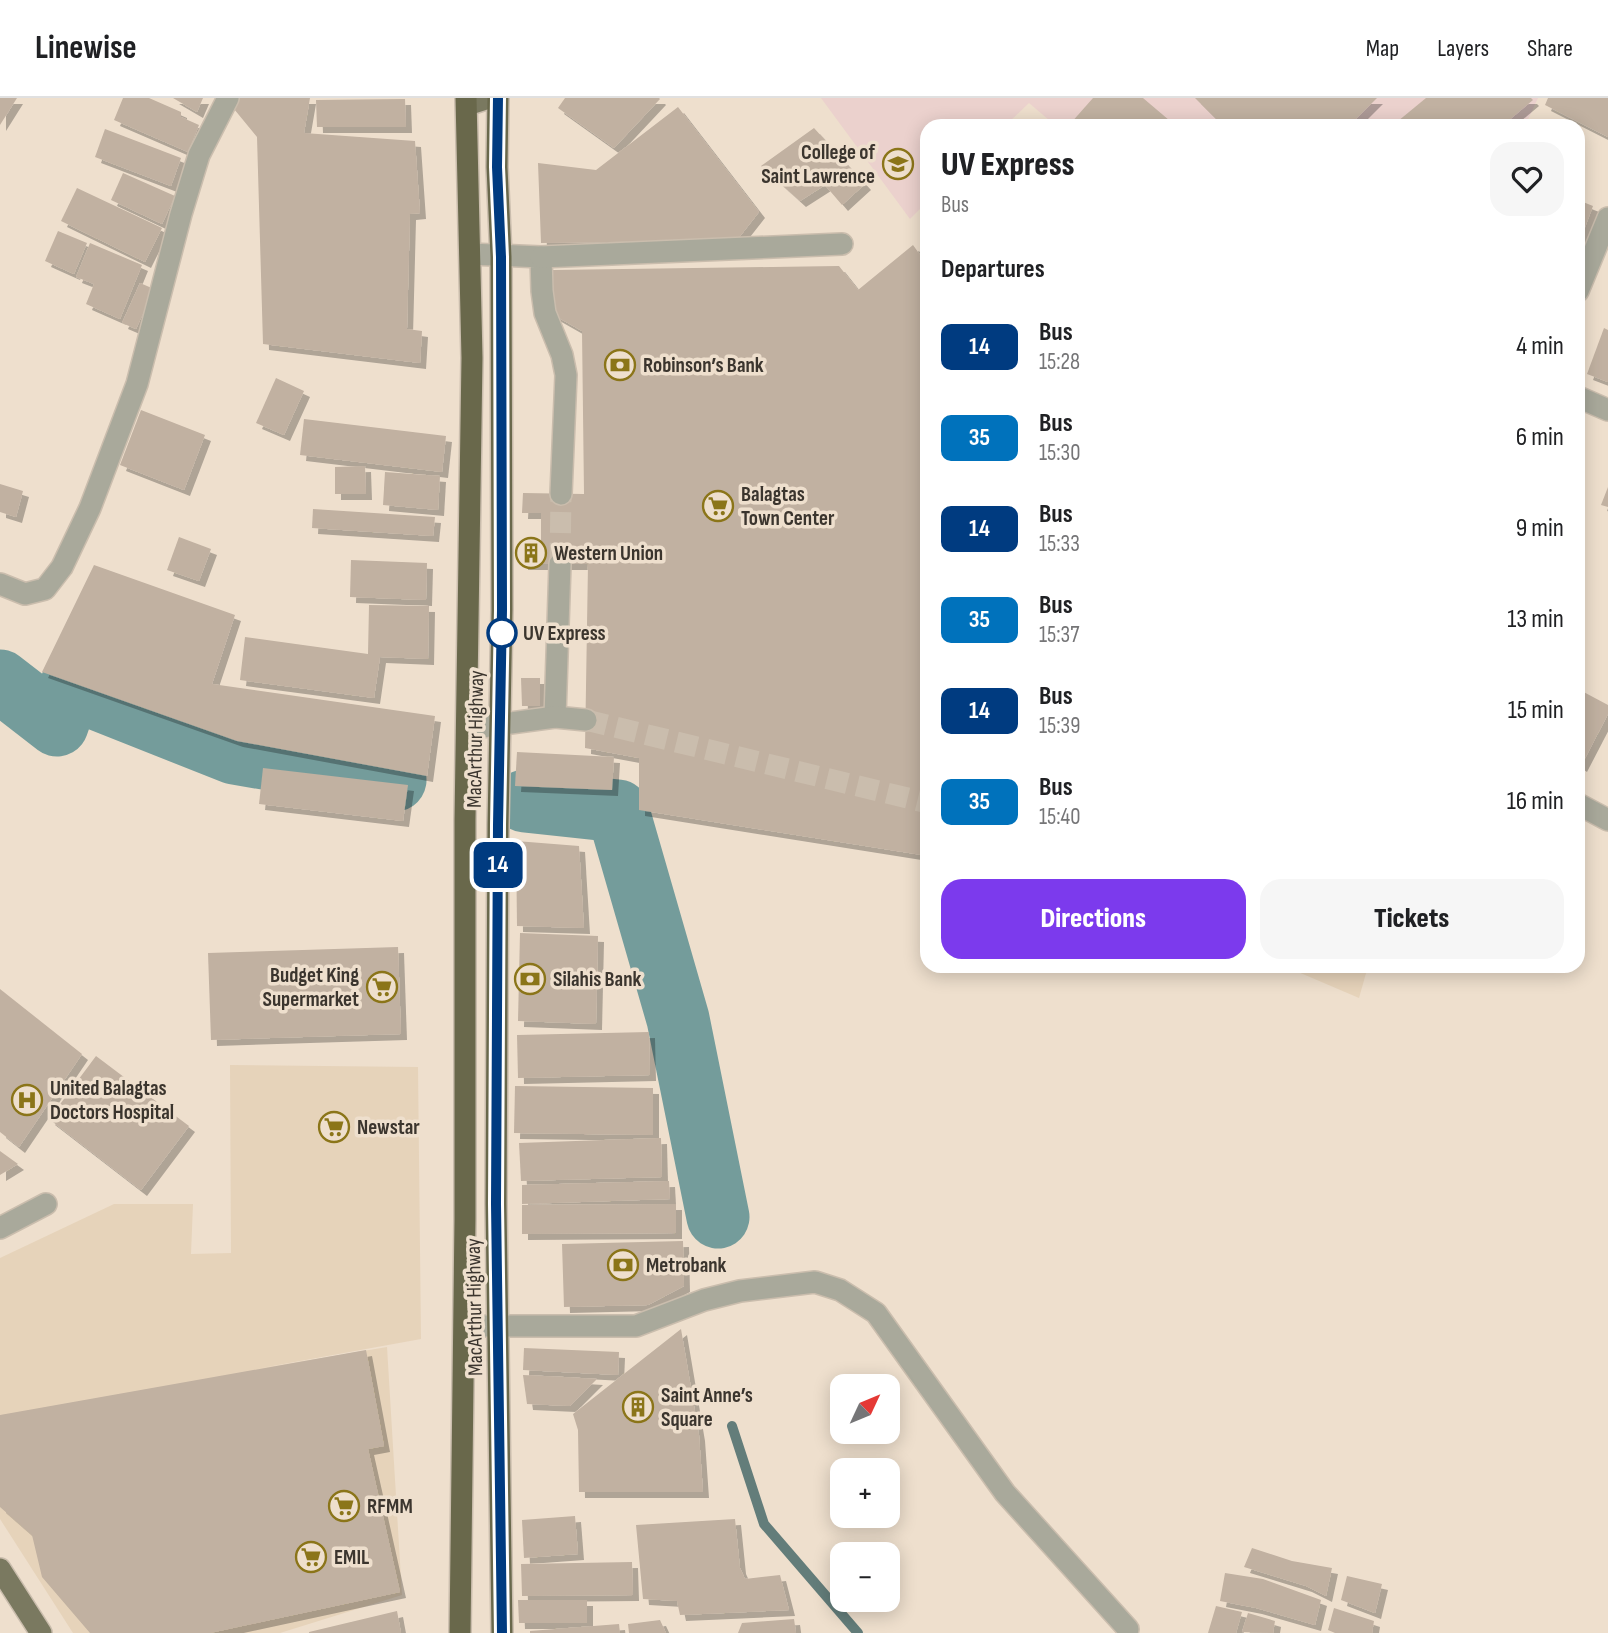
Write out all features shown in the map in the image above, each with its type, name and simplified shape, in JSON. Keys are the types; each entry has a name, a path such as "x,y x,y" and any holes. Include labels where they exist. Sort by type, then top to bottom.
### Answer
{"highway":[{"name":"MacArthur Highway","path":"498,98 497,167 501,257 501,726 496,1204 502,1633"},
{"name":"MacArthur Highway","path":"460,1633 465,1326 465,820 472,358 467,102"}],"main road":[{"path":"467,102 489,98"},
{"path":"0,1569 41,1633"}],"street":[{"path":"0,584 25,594 45,589 62,567 90,508 137,384 199,155 228,98"},
{"path":"1585,274 1608,218"},
{"path":"470,254 541,257 842,244"},
{"path":"541,257 545,313 559,346 566,375 561,494"},
{"path":"1585,400 1608,410"},
{"path":"555,718 559,564"},
{"path":"467,729 555,718 586,720"},
{"path":"1585,808 1608,820"},
{"path":"0,1228 47,1204"},
{"path":"465,1326 636,1326 704,1300 740,1291 815,1282 840,1290 876,1313 1005,1493 1128,1629"}],"shaded area":[{"name":"College of Saint Lawrence","path":"821,98 1538,98 1528,119 1048,119 1029,103 1012,119 920,119 920,209 910,219"},
{"path":"1300,973 1366,973 1359,998"},
{"path":"230,1065 418,1067 421,1339 256,1369 387,1347 402,1595 280,1633 73,1633 0,1519 0,1258 114,1204 193,1204 191,1254 231,1253"}],"building":[{"path":"0,98 17,98 0,125"},
{"path":"123,98 149,98 181,112 181,117 199,125 188,152 114,120"},
{"path":"173,98 203,98 197,112"},
{"path":"240,98 310,98 304,133 415,141 420,213 410,214 407,329 422,331 420,363 263,344 257,137 234,109"},
{"path":"565,98 660,99 614,148 558,108"},
{"path":"1093,98 1143,98 1168,119 1074,119"},
{"path":"1195,98 1377,98 1356,119 1216,119"},
{"path":"1426,98 1533,100 1510,119 1400,119"},
{"path":"1548,98 1608,98 1608,137 1585,125 1585,119 1573,119 1545,105"},
{"path":"405,99 406,127 317,127 316,100"},
{"path":"678,107 759,212 737,240 541,243 538,163 596,170"},
{"path":"814,128 865,184 842,205 825,185 800,201 761,166"},
{"path":"105,129 181,158 171,186 95,157"},
{"path":"123,173 175,196 162,224 111,200"},
{"path":"77,188 162,228 145,262 61,221"},
{"path":"1585,203 1593,206 1585,227"},
{"path":"58,231 87,243 74,274 45,261"},
{"path":"90,243 142,265 120,319 86,304 94,284 76,277"},
{"name":"Balagtas Town Center","path":"913,245 920,255 920,855 639,810 639,758 585,748 588,564 522,564 522,542 541,543 541,513 522,513 523,493 584,494 582,331 552,314 553,270 839,266 858,290"},
{"path":"140,283 154,289 136,329 122,323"},
{"path":"1604,328 1608,330 1608,382 1587,374"},
{"path":"276,378 304,391 284,435 256,423"},
{"path":"141,410 205,435 184,490 120,465"},
{"path":"304,419 446,436 442,472 300,455"},
{"path":"365,466 366,494 335,494 335,467"},
{"path":"385,472 440,476 438,510 383,505"},
{"path":"0,484 23,491 16,517 0,512"},
{"path":"1608,487 1608,507 1601,505"},
{"path":"313,509 435,517 433,536 312,528"},
{"path":"179,537 211,549 199,581 167,570"},
{"path":"351,560 427,563 426,600 350,597"},
{"path":"94,565 235,615 212,684 435,716 427,776 237,741 42,672"},
{"path":"369,605 429,606 428,659 380,657 374,698 240,680 245,637 368,654"},
{"path":"521,678 540,678 540,706 522,706"},
{"path":"1585,693 1608,705 1608,714 1585,758"},
{"path":"517,752 614,757 612,790 515,786"},
{"path":"263,768 408,785 403,821 259,804"},
{"path":"516,841 579,846 584,928 517,926"},
{"path":"520,933 598,936 596,1024 518,1021"},
{"path":"398,947 401,1034 211,1040 208,953"},
{"name":"United Balagtas Doctors Hospital","path":"0,989 82,1054 19,1147 0,1132"},
{"path":"649,1032 650,1075 518,1078 517,1035"},
{"path":"96,1056 189,1126 141,1190 49,1119"},
{"path":"515,1086 653,1088 653,1135 514,1133"},
{"path":"661,1138 662,1177 521,1181 519,1143"},
{"path":"0,1151 18,1164 0,1175"},
{"path":"669,1181 670,1199 522,1204 522,1185"},
{"path":"676,1204 676,1233 522,1234 522,1205"},
{"name":"Metrobank","path":"683,1241 684,1286 648,1305 564,1307 562,1244"},
{"name":"Saint Anne’s Square","path":"681,1329 699,1435 703,1492 579,1492 578,1430 573,1414"},
{"path":"524,1348 619,1352 618,1375 523,1370"},
{"path":"366,1350 384,1446 368,1449 400,1592 210,1633 90,1633 42,1577 32,1535 0,1507 0,1415"},
{"path":"523,1375 597,1379 570,1406 527,1404"},
{"path":"575,1516 578,1554 524,1558 522,1520"},
{"path":"735,1519 740,1568 745,1579 780,1575 789,1610 680,1615 677,1601 643,1599 636,1525"},
{"path":"1252,1548 1292,1561 1332,1568 1326,1596 1306,1586 1244,1567"},
{"path":"632,1562 633,1595 522,1596 521,1564"},
{"path":"1225,1573 1263,1579 1321,1600 1315,1625 1220,1601"},
{"path":"1347,1576 1382,1584 1375,1613 1341,1600"},
{"path":"518,1600 587,1600 587,1623 519,1623"},
{"path":"1216,1606 1242,1612 1236,1633 1208,1633"},
{"path":"1334,1608 1374,1621 1372,1633 1335,1633 1328,1630"},
{"path":"397,1611 401,1633 309,1633 309,1632"},
{"path":"1248,1613 1275,1621 1273,1633 1242,1632"},
{"path":"794,1619 796,1633 738,1633 742,1623"},
{"path":"660,1620 666,1633 629,1633 628,1624"},
{"path":"619,1624 620,1633 530,1633 530,1631"}],"waterway":[{"path":"0,681 57,725 70,688 234,753 395,780"},
{"path":"525,801 618,811 678,1019 718,1217"},
{"path":"732,1426 764,1524 858,1633"}],"tunnel":[{"path":"560,564 561,494"},
{"path":"586,720 920,801"}],"bus line":[{"name":"14","path":"498,98 502,610 496,1204 502,1633"}],"place":[{"name":"College of Saint Lawrence","path":"898,164"},
{"name":"Robinson’s Bank","path":"620,365"},
{"name":"Balagtas Town Center","path":"718,506"},
{"name":"Western Union","path":"531,553"},
{"name":"UV Express","path":"502,633"},
{"name":"Silahis Bank","path":"530,979"},
{"name":"Budget King Supermarket","path":"382,987"},
{"name":"United Balagtas Doctors Hospital","path":"27,1100"},
{"name":"Newstar","path":"334,1127"},
{"name":"Metrobank","path":"623,1265"},
{"name":"Saint Anne’s Square","path":"638,1407"},
{"name":"RFMM","path":"344,1506"},
{"name":"EMIL","path":"311,1557"}]}
